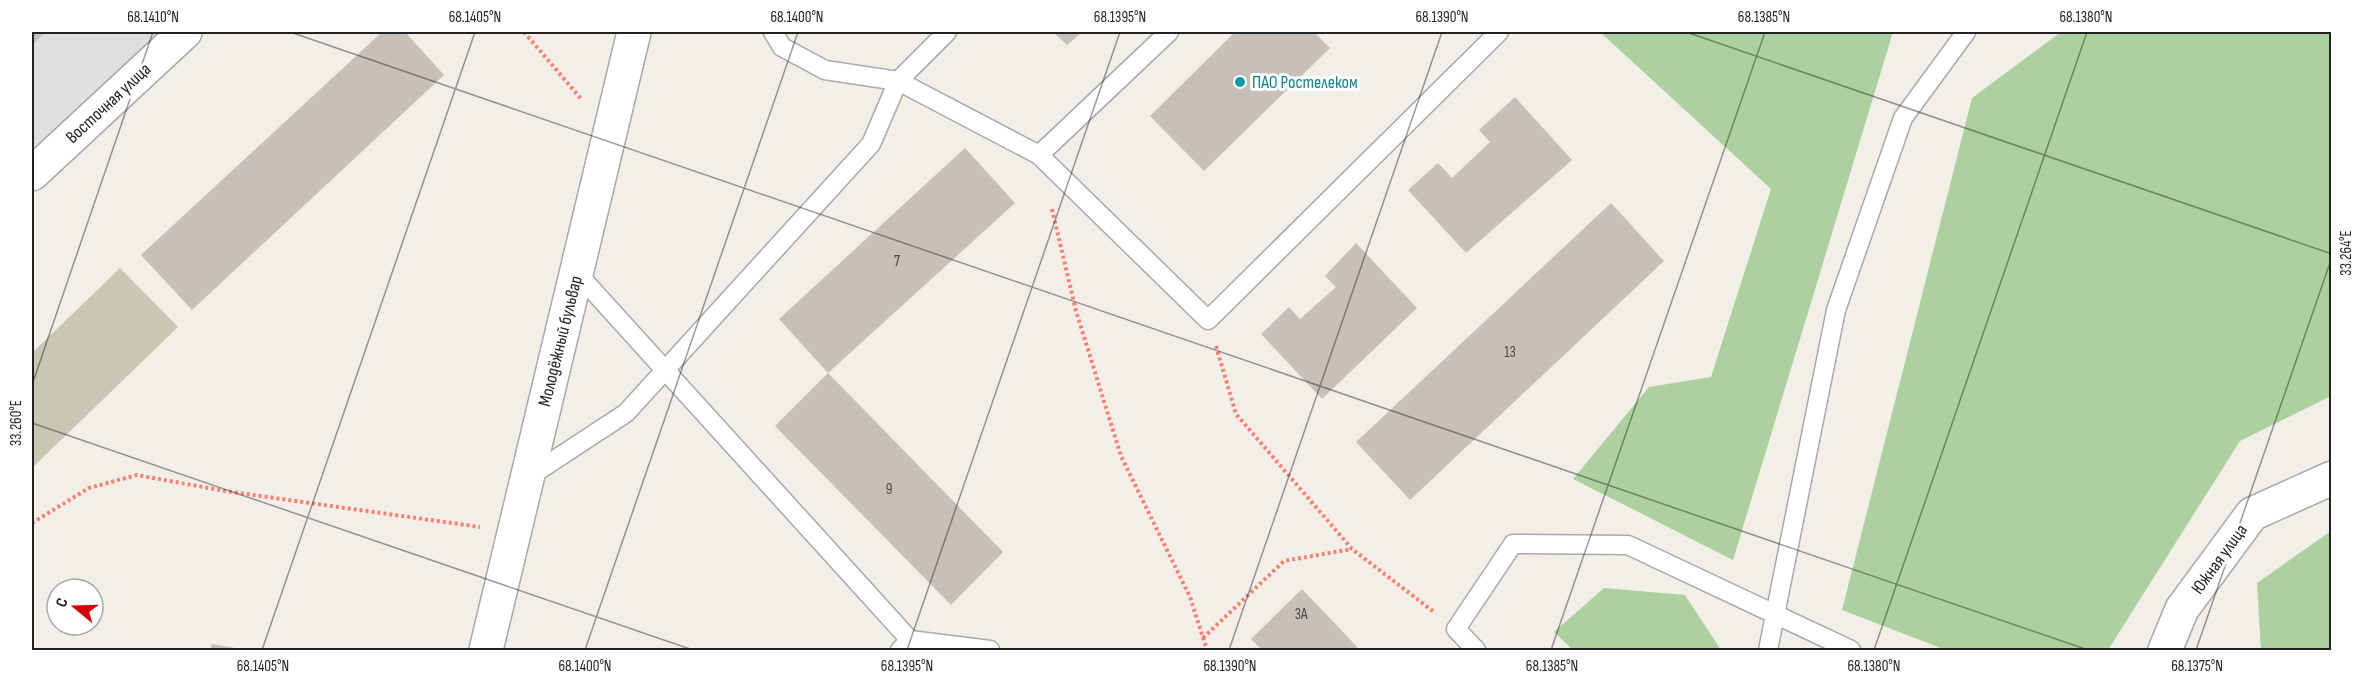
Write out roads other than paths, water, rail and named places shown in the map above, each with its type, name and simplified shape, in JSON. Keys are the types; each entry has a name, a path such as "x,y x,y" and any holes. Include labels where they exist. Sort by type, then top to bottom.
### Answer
{"street":[{"name":"Восточная улица","path":"32,174 185,32"},
{"name":"Молодёжный бульвар","path":"486,651 634,32"},
{"name":"Южная улица","path":"2165,651 2182,609 2252,514 2331,478"}],"lane":[{"path":"773,32 782,47 825,70 898,81 1039,155 1208,320 1499,32"},
{"path":"528,478 626,413 871,144 898,81 947,32"},
{"path":"1039,155 1170,32"},
{"path":"1768,651 1836,309 1902,118 1966,32"},
{"path":"577,273 666,368 905,646 990,651"},
{"path":"1476,651 1456,630 1513,544 1628,545 1775,617 1851,651"}],"place":[{"name":"ПАО Ростелеком","path":"1240,82"}]}
